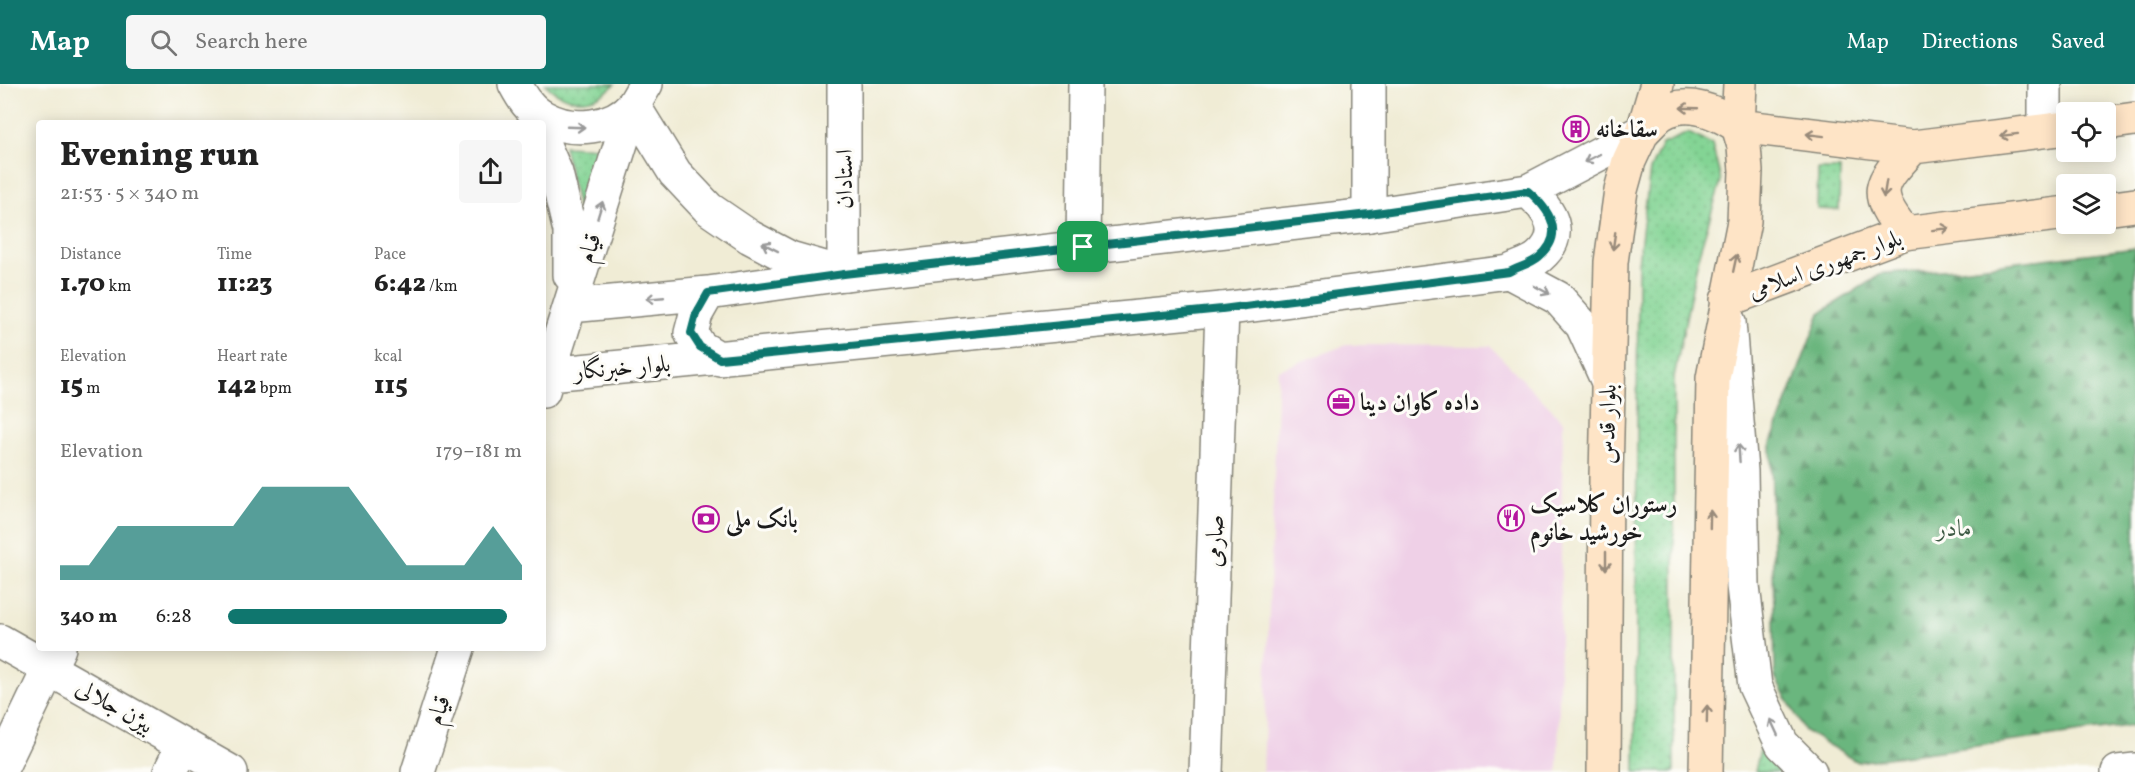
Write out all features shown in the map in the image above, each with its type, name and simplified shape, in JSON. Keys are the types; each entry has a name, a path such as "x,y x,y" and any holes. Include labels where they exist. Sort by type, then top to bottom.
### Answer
{"main road":[{"name":"بلوار قدس","path":"1605,772 1608,382 1612,252 1621,190 1629,160 1644,131 1658,84"},
{"path":"1706,772 1713,378 1744,221 1746,197 1744,146 1738,126 1740,84"},
{"path":"1644,131 1661,114 1680,107 1699,108 1719,113 1738,126 1913,147 2056,129"},
{"path":"2116,122 2135,119"},
{"path":"1905,233 1888,212 1882,189 1888,176 1913,147"},
{"path":"2116,208 2135,205"},
{"name":"بلوار جمهوری اسلامی","path":"1727,300 1905,233 2056,214"}],"street":[{"name":"استادان","path":"844,84 844,274"},
{"path":"1083,247 1085,84"},
{"path":"1369,84 1369,214"},
{"path":"2045,84 2056,129"},
{"path":"525,103 543,118 566,127 590,127 614,120 639,94 675,173 709,209 750,237 790,258 844,274"},
{"name":"قیام","path":"546,382 639,94"},
{"path":"546,150 556,173 570,231 570,306 708,293 844,274 1369,214 1528,191 1644,131"},
{"name":"بلوار خبرنگار","path":"546,382 720,359 1222,309 1509,272 1538,258 1552,240 1553,224 1543,204 1528,191"},
{"path":"1509,272 1558,298 1582,325 1608,382"},
{"path":"708,293 696,314 691,333 700,347 720,359"},
{"path":"1727,300 1741,471 1743,586 1755,686 1782,744 1810,772"},
{"name":"صارمی","path":"1206,772 1222,309"},
{"name":"بیژن جلالی","path":"0,641 54,658 176,758 231,772"},
{"name":"قیام","path":"418,772 456,651"},
{"path":"0,771 54,658"},
{"path":"2118,772 2135,770"}],"shaded area":[{"path":"1346,345 1490,346 1563,421 1558,772 1263,772 1278,370"}],"green space":[{"path":"545,84 615,84 598,96 580,100 562,96"},
{"path":"1688,133 1712,144 1721,181 1699,254 1674,377 1674,772 1635,772 1638,263 1650,170 1662,144"},
{"path":"564,146 602,148 581,222"},
{"path":"1818,169 1840,169 1839,210 1817,209"},
{"name":"مادر","path":"2135,248 2135,725 1857,762 1805,731 1775,678 1771,443 1820,313 1883,273 1960,269"},
{"path":"1760,749 1781,772 1755,772"}],"place":[{"name":"سقاخانه","path":"1576,129"},
{"name":"داده کاوان دینا","path":"1341,402"},
{"name":"رستوران کلاسیک خورشید خانوم","path":"1511,518"},
{"name":"بانک ملی","path":"706,519"}],"route":[{"path":"1528,191 1543,204 1553,224 1552,240 1538,258 1509,272 1222,309 720,359 700,347 691,333 696,314 708,293 844,274 1083,247 1369,214 1528,191"}]}
